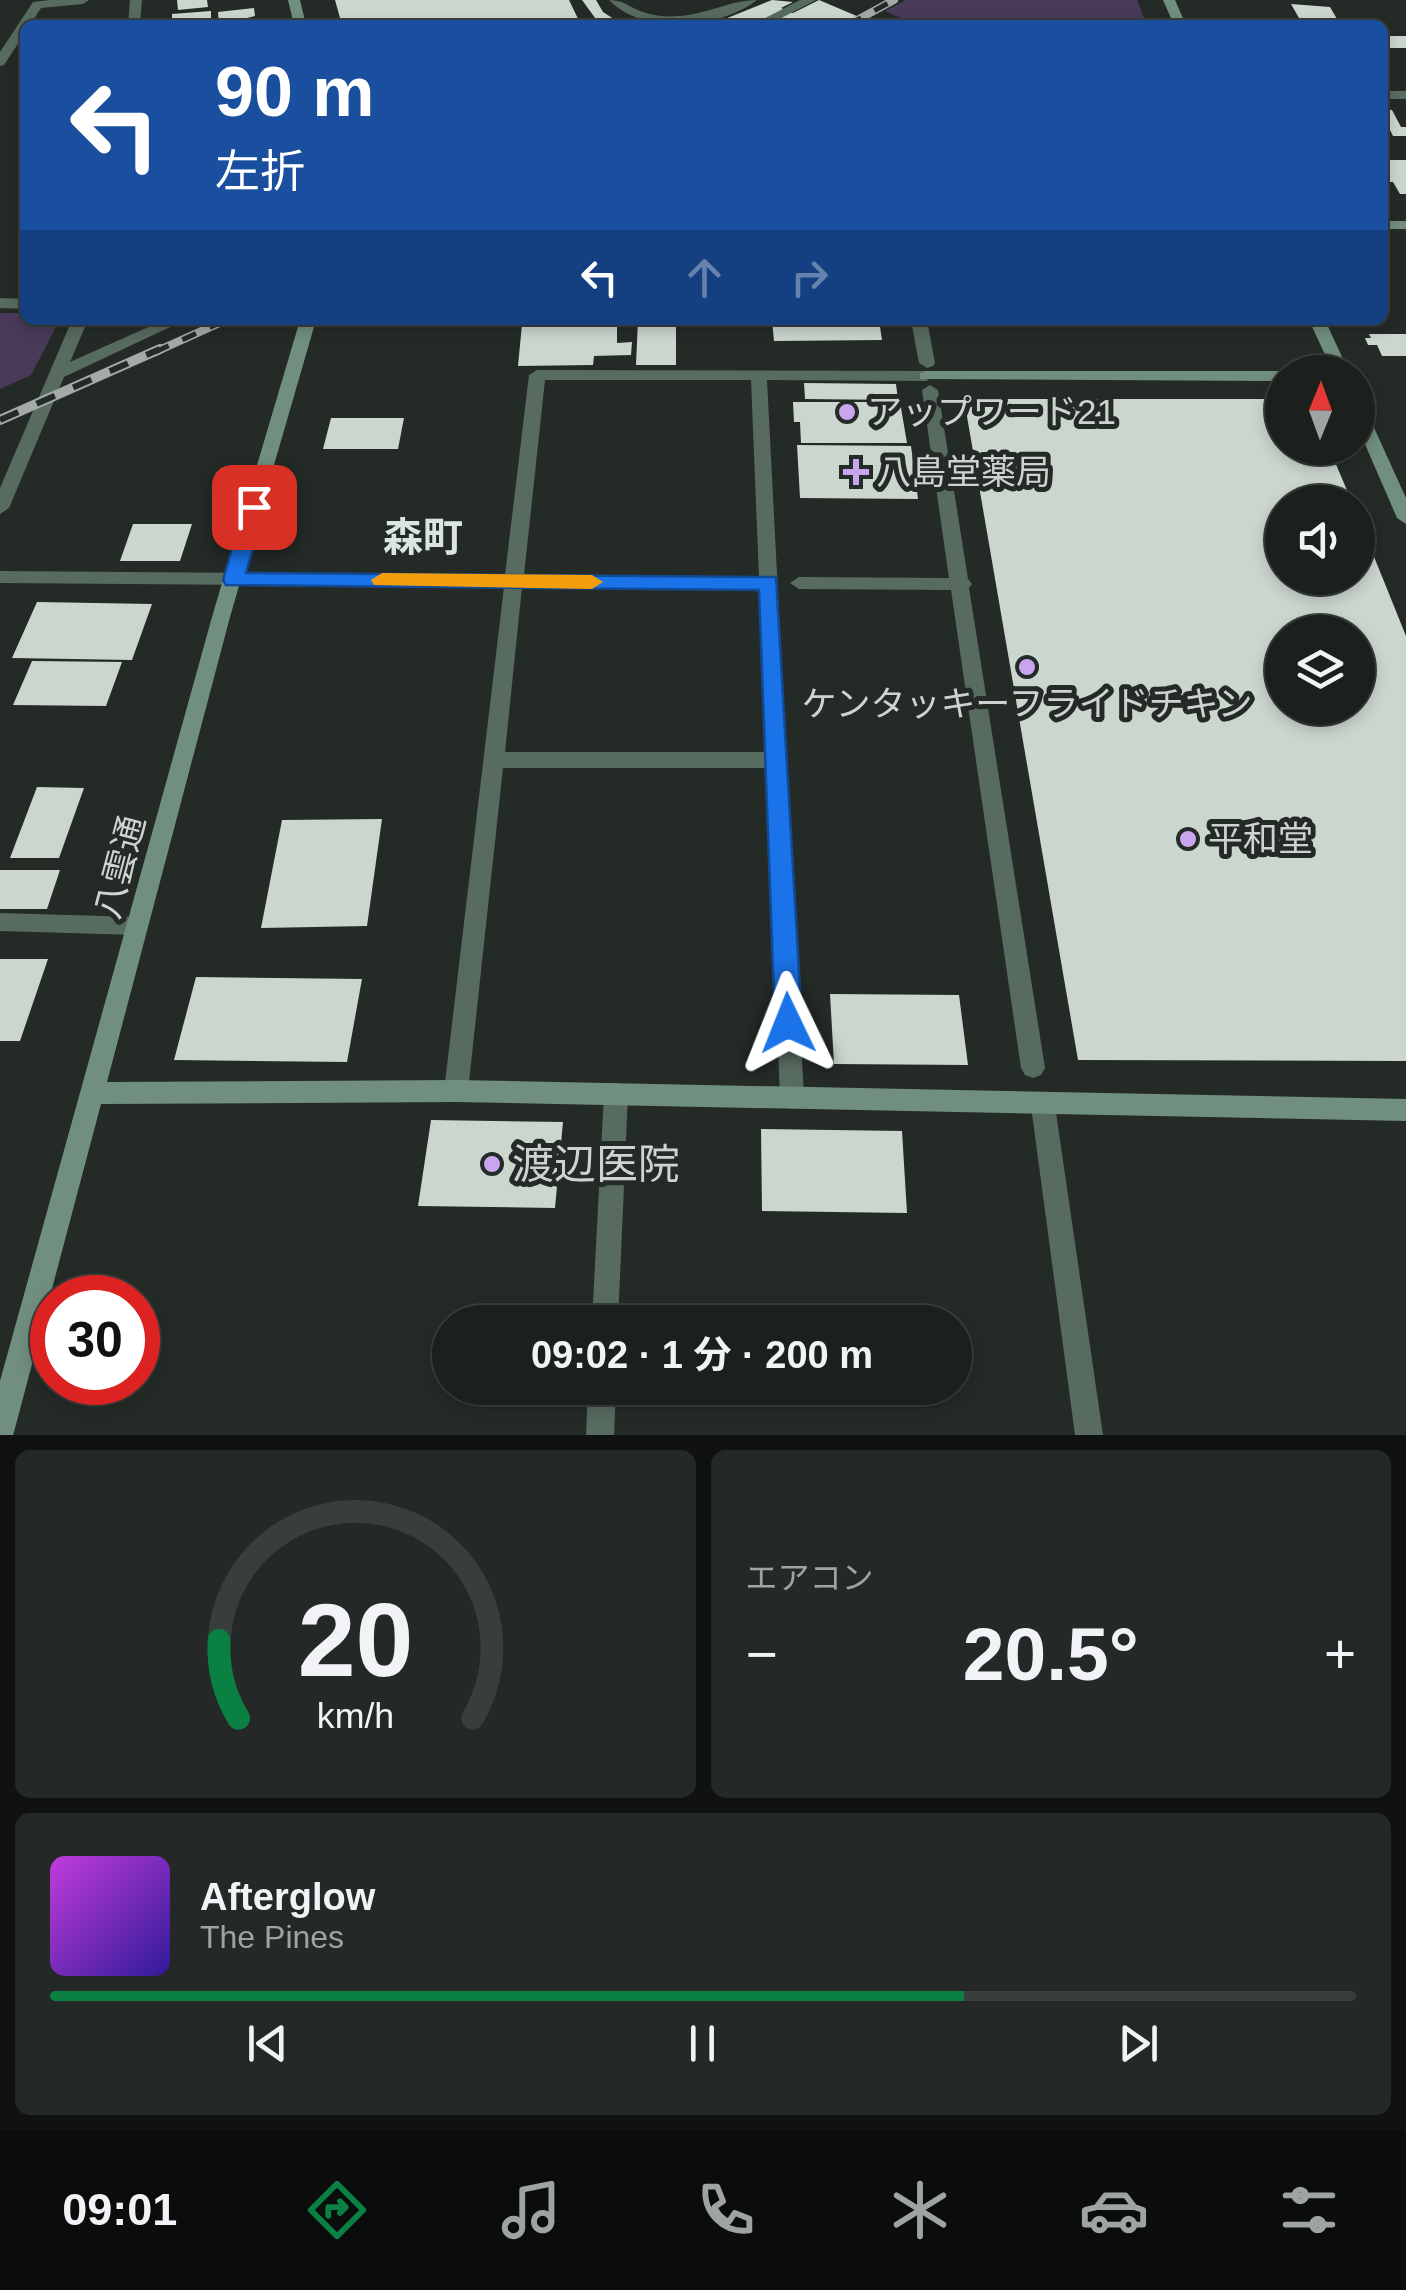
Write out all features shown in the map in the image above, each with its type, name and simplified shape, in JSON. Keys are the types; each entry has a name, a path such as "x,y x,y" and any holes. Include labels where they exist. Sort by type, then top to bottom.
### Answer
{"street":[{"path":"25,20 37,5 83,0"},
{"path":"615,0 631,14 654,19 724,12 751,0"},
{"path":"768,20 810,0"},
{"path":"0,62 4,47 20,27"},
{"path":"0,508 78,325"},
{"path":"59,373 167,325"},
{"name":"八雲通","path":"0,1432 137,926 307,325"},
{"path":"921,325 1033,1068"},
{"path":"1319,325 1333,355"},
{"path":"456,1091 538,375 1265,376"},
{"path":"759,376 792,1098"},
{"path":"1375,448 1406,518"},
{"path":"0,577 769,582"},
{"path":"800,583 962,584"},
{"path":"494,760 777,760"},
{"path":"0,922 137,926"},
{"path":"94,1092 456,1091 1043,1106 1406,1110"},
{"path":"606,1305 616,1094"},
{"path":"1043,1106 1088,1435"},
{"path":"600,1435 601,1405"}],"shaded area":[{"path":"906,0 1137,0 1145,20 906,20 885,11"},
{"path":"0,313 20,313 20,325 57,325 31,375 0,389"}],"building":[{"path":"177,0 207,0 208,7 178,10"},
{"path":"335,0 569,0 579,20 341,20"},
{"path":"582,0 596,0 603,12 615,20 597,20"},
{"path":"772,0 793,2 781,8 793,13 819,0 866,20 722,20"},
{"path":"1291,4 1330,7 1337,19 1344,20 1300,20"},
{"path":"254,8 255,16 219,20 218,12"},
{"path":"211,11 211,20 172,20 172,14"},
{"path":"1388,36 1406,36 1406,48 1388,48"},
{"path":"1388,110 1401,127 1406,127 1406,136 1393,136"},
{"path":"1388,160 1406,160 1406,194 1400,194 1393,182 1388,182"},
{"path":"522,325 617,325 617,343 632,342 631,355 594,356 593,365 518,366"},
{"path":"638,325 676,325 676,365 636,365"},
{"path":"772,325 880,325 882,340 774,341"},
{"path":"1369,334 1406,334 1406,356 1382,356 1377,345 1368,345 1365,338 1371,338"},
{"path":"804,383 896,384 898,400 805,399"},
{"path":"964,399 1265,399 1265,465 1336,465 1345,485 1265,485 1265,595 1375,595 1375,559 1406,636 1406,1061 1078,1060"},
{"path":"793,402 900,402 907,443 801,443 800,422 794,422"},
{"path":"331,418 404,418 398,449 323,449"},
{"name":"八島堂薬局","path":"797,445 911,446 918,499 800,498"},
{"path":"133,524 192,524 180,561 120,561"},
{"path":"37,602 152,604 132,660 12,658"},
{"path":"32,661 122,662 106,706 13,705"},
{"path":"37,787 84,788 59,858 10,858"},
{"path":"382,819 367,926 261,928 282,820"},
{"path":"0,870 60,870 47,909 0,909"},
{"path":"0,959 48,959 20,1041 0,1041"},
{"path":"196,977 362,979 347,1062 174,1060"},
{"path":"830,994 959,995 968,1065 834,1064"},
{"name":"渡辺医院","path":"431,1120 563,1122 555,1208 418,1206"},
{"path":"761,1129 902,1131 907,1213 762,1211"}],"railway":[{"path":"857,20 894,0"},
{"path":"155,352 215,325"},
{"path":"0,420 160,349"}],"slow traffic":[{"path":"382,580 592,582"}],"place":[{"name":"アップワード21","path":"847,412"},
{"name":"八島堂薬局","path":"856,472"},
{"name":"ケンタッキーフライドチキン","path":"1027,667"},
{"name":"平和堂","path":"1188,839"},
{"name":"渡辺医院","path":"492,1164"}],"district":[{"name":"森町","path":"423,537"}],"route":[{"path":"254,507 234,580 769,582 788,1023"}]}
